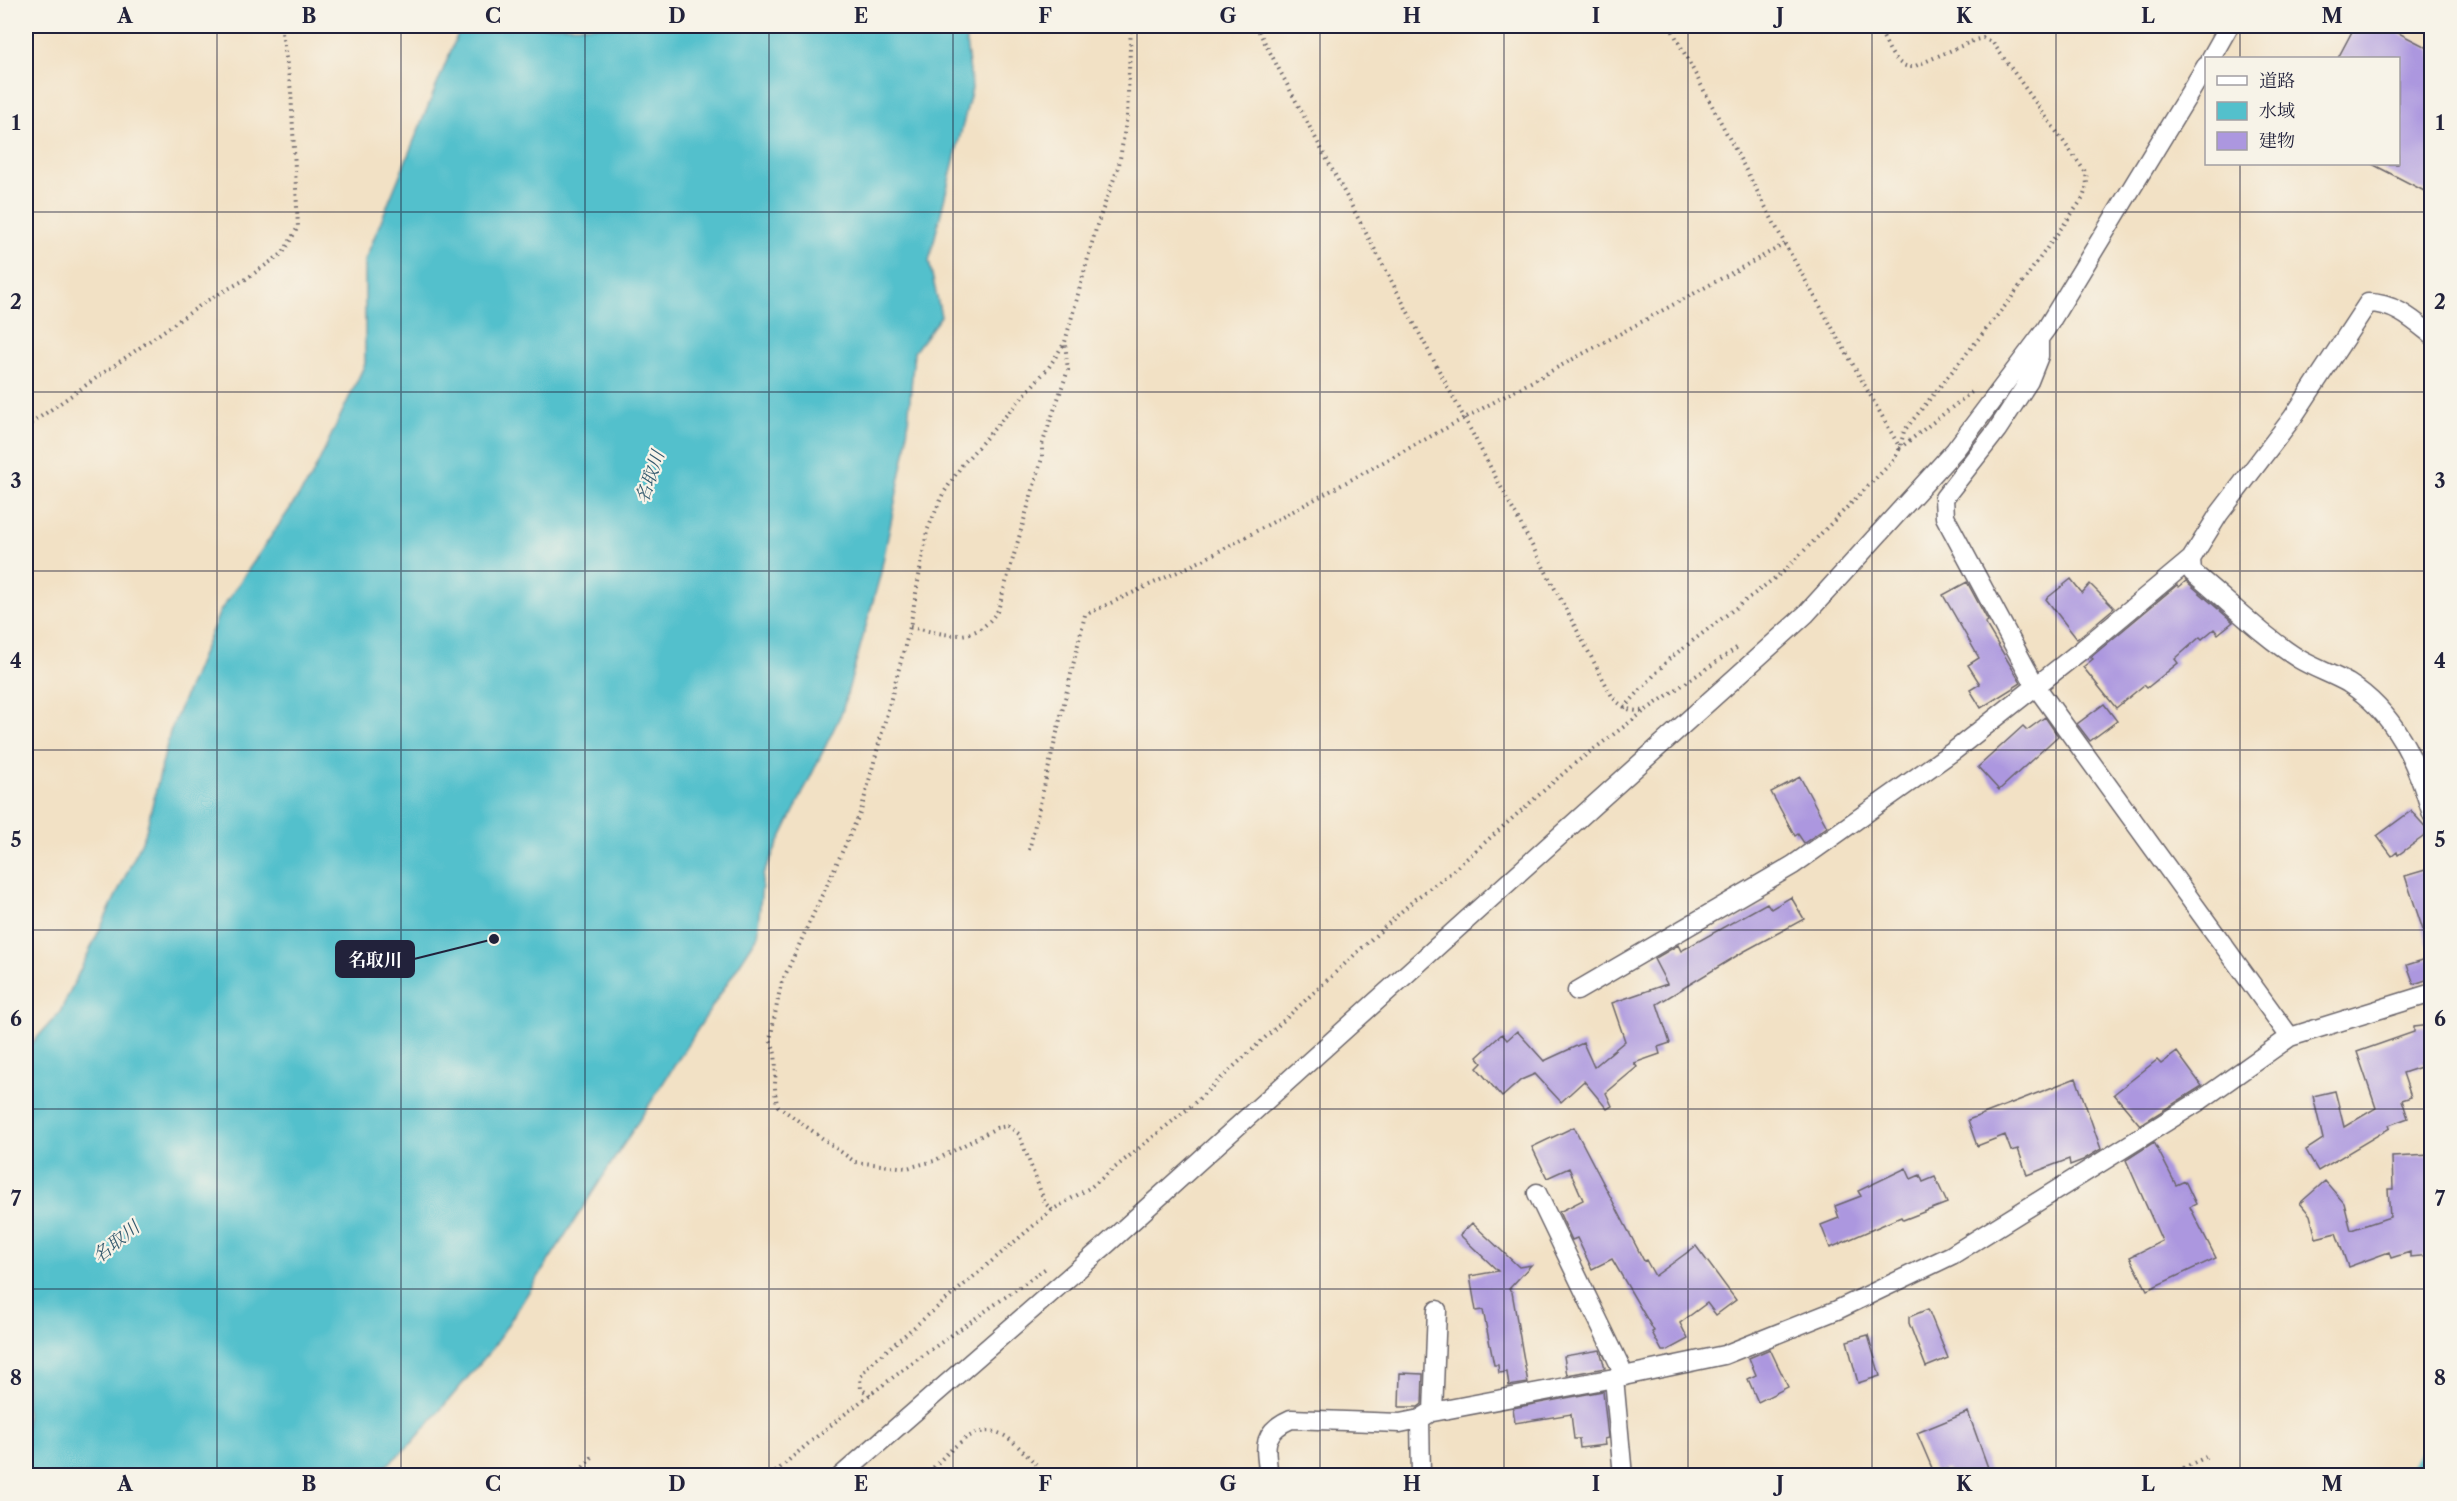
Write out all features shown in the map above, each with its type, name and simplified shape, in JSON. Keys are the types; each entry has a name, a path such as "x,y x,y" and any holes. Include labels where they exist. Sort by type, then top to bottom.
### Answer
{"street":[{"path":"2212,57 2229,26"},
{"path":"841,1476 1107,1244 1806,614 1955,450 2039,338 2205,68"},
{"path":"1577,991 1793,865 1955,750 2083,649 2191,559 2219,514 2293,417 2368,303 2384,303 2407,316 2432,335"},
{"path":"2039,338 2039,356 2029,381 1997,430 1944,498 1945,517 2035,685 2290,1037"},
{"path":"2191,559 2192,572 2298,658 2347,683 2376,703 2396,728 2420,772 2432,814"},
{"path":"1269,1476 1265,1450 1269,1434 1278,1424 1291,1419 1400,1423 1724,1355 1837,1310 1952,1255 2201,1100 2290,1037 2432,993"},
{"path":"1537,1193 1619,1377 1623,1476"},
{"path":"1421,1476 1437,1310"},
{"path":"2428,1476 2432,1470"}],"path":[{"path":"26,427 208,300 246,279 283,253 298,227 291,91 281,26"},
{"path":"1052,1210 1045,1203 1019,1134 1008,1126 996,1128 925,1163 907,1168 855,1162 778,1106 775,1097 776,1052 770,1040 781,984 802,934 854,831 910,627 927,531 943,494 962,465 1049,367 1065,342 1097,225 1119,165 1127,116 1131,26"},
{"path":"1256,26 1613,698 1624,708 1635,712 1646,710"},
{"path":"1670,26 1785,244 1900,448"},
{"path":"1624,708 1669,659 1784,571 1894,460 1904,431 2009,301 2084,198 2087,185 2086,173 1993,43 1983,38 1975,40 1913,67 1904,68 1897,62 1878,26"},
{"path":"1029,849 1085,615 1203,560 1785,244"},
{"path":"910,627 957,636 971,634 990,623 998,610 1042,458 1042,445 1068,370 1065,342"},
{"path":"1900,448 1975,389"},
{"path":"870,1395 861,1389 860,1378 867,1367 1052,1210 1091,1187 1190,1107 1415,899 1448,875 1574,764 1646,710 1739,646"},
{"path":"771,1476 802,1448 870,1395 1056,1262"},
{"path":"925,1476 964,1438 974,1432 1006,1437 1036,1464"},
{"path":"574,1476 594,1455"},
{"path":"2167,1476 2210,1455"}],"water":[{"path":"461,26 964,26 972,88 929,261 941,316 914,352 906,448 880,576 842,712 763,875 757,937 492,1349 413,1442 376,1475 26,1475 26,1050 60,1012 145,835 170,732 220,611 311,478 365,364 365,260"}],"building":[{"path":"2355,26 2385,26 2432,50 2432,195 2374,165 2400,165 2400,57 2339,57"},
{"path":"2071,579 2082,593 2090,584 2114,608 2077,639 2046,599"},
{"path":"2186,581 2233,622 2218,634 2214,629 2202,639 2200,637 2175,659 2178,663 2147,688 2144,685 2116,708 2083,667 2093,659 2091,657 2177,585 2179,587"},
{"path":"1967,582 1988,621 1985,623 2021,683 1981,708 1970,690 1980,684 1968,665 1979,658 1943,595"},
{"path":"2104,704 2117,721 2090,741 2077,724"},
{"path":"2045,717 2058,736 1999,790 1978,767 2023,726 2027,730"},
{"path":"1800,777 1827,827 1804,843 1798,834 1795,836 1771,792"},
{"path":"2411,811 2430,832 2398,855 2397,852 2392,856 2377,836"},
{"path":"2432,868 2432,945 2428,945 2405,876"},
{"path":"1791,897 1804,919 1743,952 1657,1004 1670,1043 1658,1047 1660,1054 1634,1063 1637,1067 1606,1093 1612,1106 1607,1109 1584,1081 1561,1102 1535,1074 1521,1080 1502,1097 1477,1068 1482,1063 1477,1057 1502,1034 1507,1040 1517,1031 1544,1061 1583,1043 1594,1067 1625,1041 1612,1003 1667,984 1654,959 1678,945 1681,951 1767,903 1771,909"},
{"path":"2432,957 2432,978 2414,984 2407,965"},
{"path":"2432,1025 2432,1062 2420,1063 2421,1067 2403,1073 2411,1097 2402,1100 2408,1118 2389,1125 2390,1128 2318,1171 2306,1150 2323,1139 2313,1096 2335,1091 2344,1127 2376,1108 2357,1052 2414,1032 2414,1027"},
{"path":"2177,1052 2202,1086 2140,1125 2114,1094 2157,1060 2161,1064"},
{"path":"2076,1078 2101,1149 2070,1165 2069,1159 2027,1175 2018,1149 2011,1151 2005,1135 1977,1146 1968,1120"},
{"path":"1574,1127 1644,1261 1646,1260 1655,1276 1696,1246 1736,1300 1716,1315 1707,1303 1680,1323 1688,1339 1666,1351 1662,1351 1652,1332 1654,1331 1612,1259 1592,1269 1577,1238 1572,1240 1559,1212 1583,1200 1569,1168 1547,1178 1532,1147"},
{"path":"2154,1142 2176,1185 2185,1181 2196,1204 2190,1207 2216,1258 2147,1290 2130,1257 2162,1241 2126,1160"},
{"path":"2431,1155 2432,1255 2410,1257 2410,1252 2391,1258 2389,1252 2348,1267 2336,1233 2316,1238 2310,1215 2300,1203 2325,1181 2344,1203 2351,1230 2390,1217 2388,1189 2393,1189 2392,1157"},
{"path":"1906,1168 1911,1179 1920,1175 1923,1182 1935,1177 1947,1203 1903,1220 1901,1217 1830,1248 1821,1225 1839,1218 1835,1206 1861,1196 1858,1191"},
{"path":"1472,1223 1519,1267 1531,1265 1509,1289 1512,1292 1528,1383 1509,1386 1507,1372 1499,1373 1498,1365 1494,1365 1483,1310 1476,1311 1470,1276 1498,1271 1460,1235"},
{"path":"1928,1309 1948,1358 1926,1367 1909,1323 1909,1317"},
{"path":"1868,1335 1880,1376 1858,1383 1847,1341"},
{"path":"1770,1349 1788,1387 1758,1402 1748,1379 1756,1375 1749,1358"},
{"path":"1600,1350 1605,1368 1567,1375 1564,1356"},
{"path":"1400,1373 1423,1374 1422,1404 1418,1407 1399,1407"},
{"path":"1603,1391 1608,1438 1604,1439 1605,1445 1580,1448 1579,1439 1574,1439 1571,1414 1515,1423 1513,1408"},
{"path":"1968,1412 1991,1476 1950,1476 1947,1469 1935,1475 1917,1433"}],"waterway":[{"path":"2408,1476 2432,1440"}],"place":[{"name":"名取川","path":"494,939"}]}
